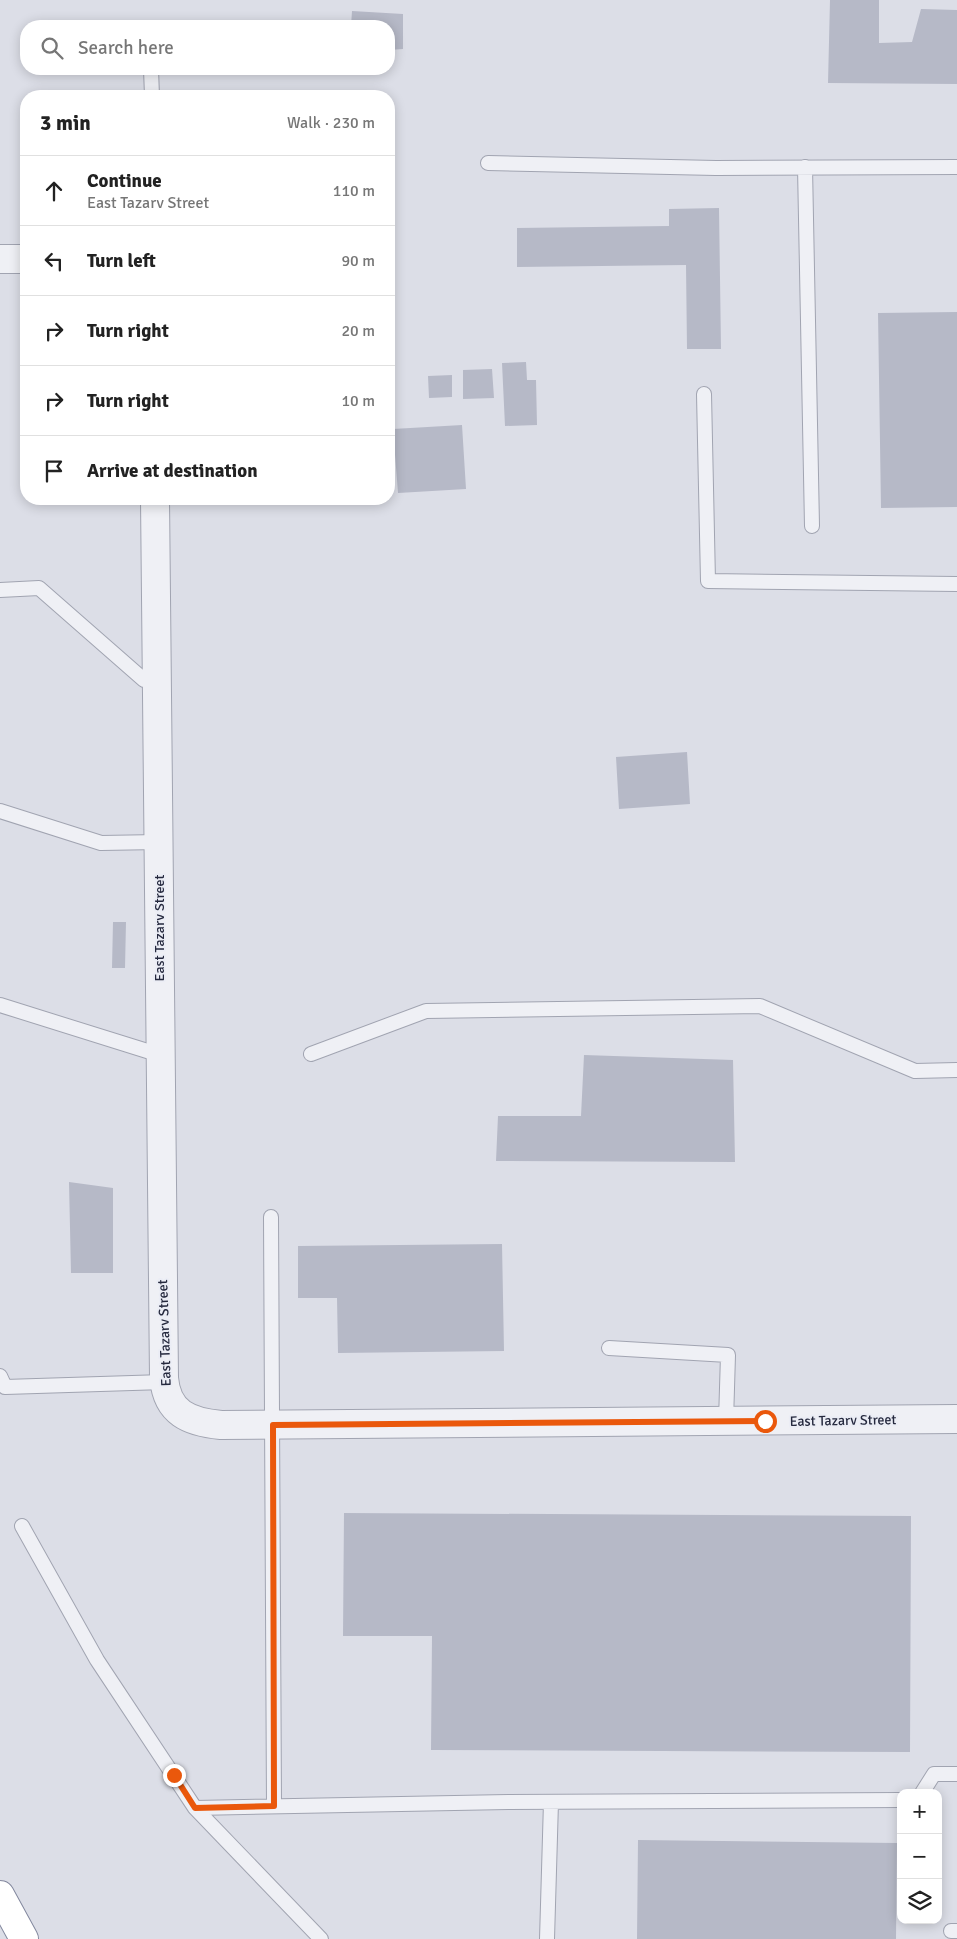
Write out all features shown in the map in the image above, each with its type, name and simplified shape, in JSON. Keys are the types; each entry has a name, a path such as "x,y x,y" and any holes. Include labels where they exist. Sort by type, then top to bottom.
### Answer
{"highway":[{"path":"0,1896 24,1939"}],"street":[{"path":"0,259 20,259"},
{"name":"East Tazarv Street","path":"156,505 164,1382 166,1393 174,1408 188,1419 205,1424 221,1425 957,1419"}],"lane":[{"path":"151,75 152,90"},
{"path":"488,163 706,168 957,167"},
{"path":"805,167 812,526"},
{"path":"704,394 708,581 957,584"},
{"path":"0,590 40,588 144,680 157,679"},
{"path":"0,810 101,843 158,842"},
{"path":"0,1005 160,1055"},
{"path":"311,1054 426,1011 760,1006 915,1072 957,1070"},
{"path":"271,1217 274,1806"},
{"path":"609,1348 728,1355 726,1421"},
{"path":"0,1376 4,1387 164,1382"},
{"path":"22,1526 97,1660 195,1808 321,1939"},
{"path":"925,1789 934,1774 957,1774"},
{"path":"195,1808 551,1802 897,1800"},
{"path":"547,1939 551,1802"}],"building":[{"path":"830,0 879,0 879,43 912,42 921,9 957,10 957,84 828,83"},
{"path":"352,11 403,14 403,49 395,50 395,20 351,20"},
{"path":"719,208 721,349 687,349 686,265 517,267 517,228 669,226 669,209"},
{"path":"957,312 957,507 881,508 878,313"},
{"path":"526,362 527,380 536,380 537,425 505,426 502,363"},
{"path":"492,369 494,398 463,399 463,370"},
{"path":"452,375 452,397 429,398 428,376"},
{"path":"462,425 466,489 398,493 395,429"},
{"path":"687,752 690,804 619,809 616,757"},
{"path":"113,922 126,922 125,968 112,968"},
{"path":"584,1055 733,1060 735,1162 496,1161 498,1116 581,1116"},
{"path":"69,1182 113,1188 113,1273 71,1273"},
{"path":"502,1244 504,1351 338,1353 337,1298 298,1298 298,1246"},
{"path":"344,1513 911,1516 910,1752 431,1750 432,1636 343,1636"},
{"path":"638,1840 897,1843 896,1939 637,1939"}],"route":[{"path":"174,1775 195,1808 274,1806 273,1425 765,1421"}]}
